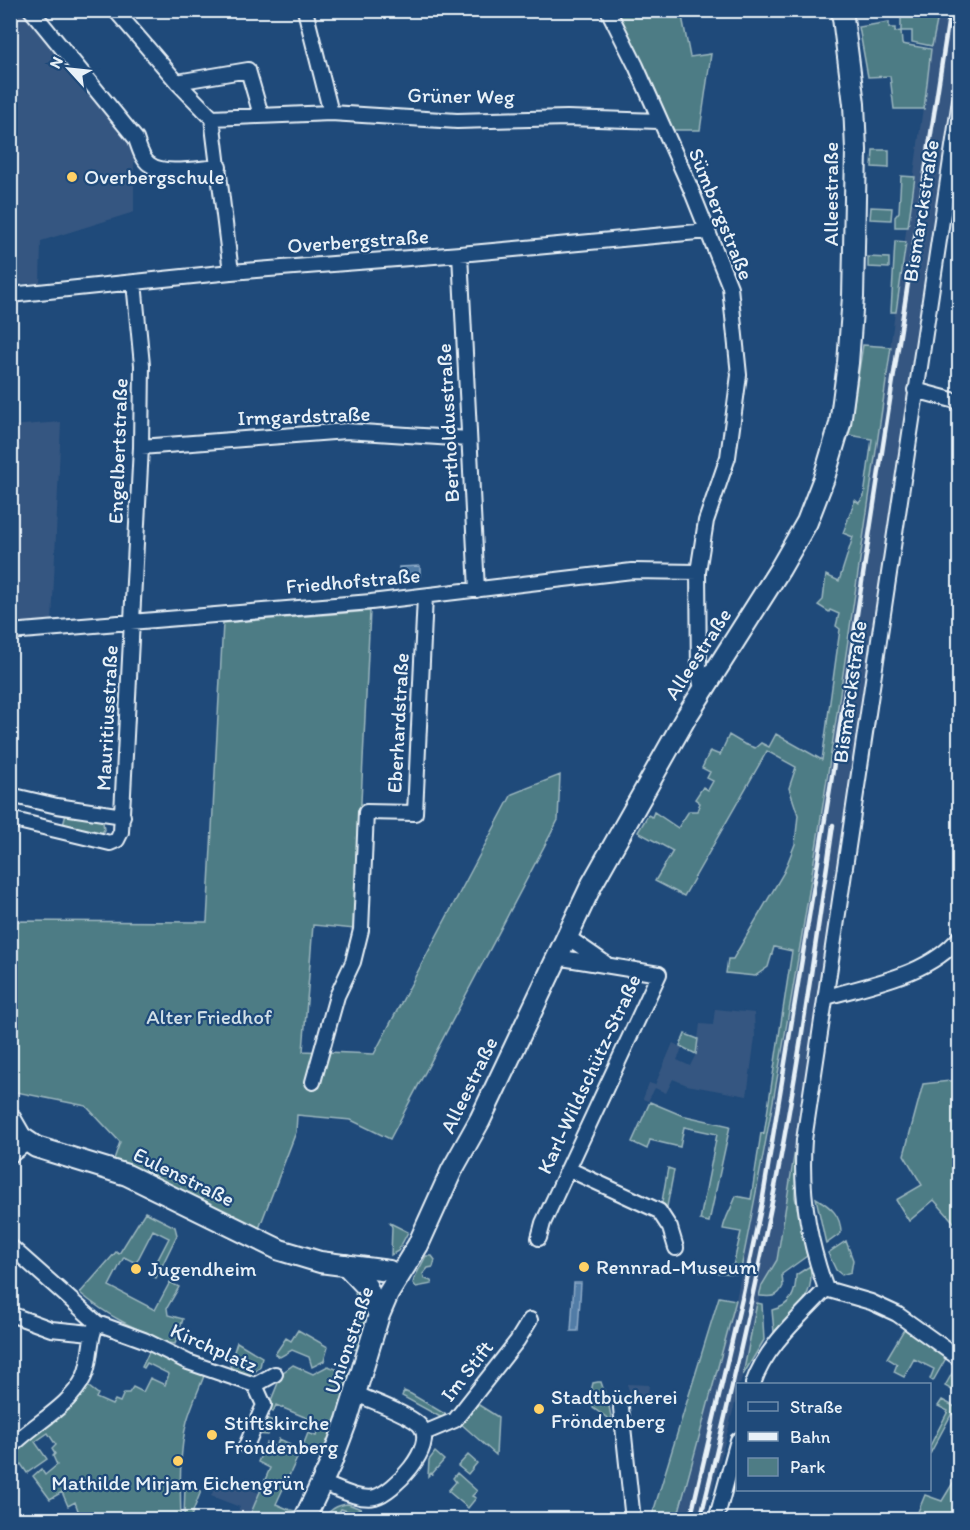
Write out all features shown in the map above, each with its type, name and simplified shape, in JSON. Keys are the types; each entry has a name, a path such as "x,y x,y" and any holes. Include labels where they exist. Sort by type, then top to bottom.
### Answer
{"main road":[{"name":"Alleestraße","path":"399,1276 418,1245 452,1170 480,1120 566,936 612,845 685,719 780,569 807,522 824,478 840,424 853,297 856,160 854,104 842,10"},
{"path":"10,1118 21,1137 28,1142"},
{"name":"Eulenstraße","path":"28,1142 127,1175 280,1250 320,1262 389,1271 399,1276"},
{"path":"346,1265 367,1287 379,1315"},
{"name":"Unionstraße","path":"304,1520 322,1483 356,1394 379,1315 399,1276"}],"street":[{"path":"30,10 136,139 148,164 164,171 219,167"},
{"path":"115,10 177,82 212,118 231,272"},
{"path":"305,10 331,113"},
{"name":"Sümbergstraße","path":"608,10 636,66 730,287 739,375 729,457 706,521 698,572 699,675 703,693"},
{"path":"177,82 248,70 261,115"},
{"name":"Bismarckstraße","path":"826,1289 814,1258 805,1209 802,1181 804,1140 827,997 915,390 956,146 960,100"},
{"name":"Grüner Weg","path":"212,118 331,113 457,121 567,118 659,121"},
{"name":"Overbergstraße","path":"10,295 231,272 708,231"},
{"name":"Bertholdusstraße","path":"460,254 477,590"},
{"name":"Engelbertstraße","path":"133,622 141,447 142,365 134,282"},
{"path":"915,390 960,402"},
{"name":"Irmgardstraße","path":"141,447 346,431 469,439"},
{"name":"Friedhofstraße","path":"10,632 425,596 632,571 698,572"},
{"name":"Eberhardstraße","path":"313,1082 337,996 353,962 361,930 366,812 415,813 425,596"},
{"name":"Mauritiusstraße","path":"10,819 110,843 117,840 122,832 133,622"},
{"name":"Mauritiusstraße","path":"10,795 57,806 123,816"},
{"name":"Karl-Wildschütz-Straße","path":"566,936 609,966"},
{"path":"827,997 923,966 960,937"},
{"name":"Karl-Wildschütz-Straße","path":"539,1238 543,1223 659,974 556,957"},
{"path":"10,1156 28,1142"},
{"path":"568,1169 659,1211 670,1228 676,1248"},
{"path":"10,1246 94,1328"},
{"path":"753,1383 760,1367 775,1345 826,1289 871,1302 897,1314 960,1359"},
{"path":"10,1314 51,1329 94,1328"},
{"name":"Im Stift","path":"424,1433 455,1420 511,1350 530,1320"},
{"path":"10,1448 67,1400 85,1376 94,1328"},
{"name":"Kirchplatz","path":"94,1328 144,1340 188,1362 255,1385 264,1405 246,1446"},
{"path":"255,1385 275,1374"},
{"path":"322,1483 364,1498 374,1497 393,1486 420,1455 425,1442 424,1433 415,1421 356,1394"},
{"path":"621,1408 633,1520"},
{"path":"716,1520 736,1447"}],"shaded area":[{"name":"Overbergschule","path":"11,11 26,11 134,142 134,212 41,241 40,283 11,284"},
{"path":"939,11 959,11 959,48 777,1260 762,1285 743,1375 740,1383 736,1383 736,1399 705,1519 678,1520 736,1300 768,1135 798,958 872,481 931,49"},
{"path":"61,422 52,622 11,622 11,426"},
{"path":"420,566 420,576 399,577 399,567"},
{"path":"715,1009 754,1013 755,1037 747,1096 687,1085 673,1079 666,1093 655,1088 648,1101 643,1099 649,1083 655,1085 673,1043 682,1048 677,1060 690,1066 696,1054 700,1024 713,1025"},
{"path":"574,1283 581,1283 578,1331 571,1331"},
{"path":"627,1384 649,1385 647,1404 633,1403"},
{"path":"219,1478 259,1493 248,1519 235,1519 240,1507 211,1496"}],"green space":[{"path":"615,11 681,11 690,57 711,54 700,130 671,130"},
{"path":"901,11 939,11 932,46 912,42 912,31 901,31"},
{"path":"889,22 889,28 895,28 895,32 901,31 902,44 931,49 924,109 894,109 890,76 868,77 859,27"},
{"path":"873,150 889,150 889,168 872,167"},
{"path":"901,176 915,177 908,227 895,227 895,217 899,212"},
{"path":"871,207 892,208 891,220 870,219"},
{"path":"895,241 906,242 896,312 891,312"},
{"path":"868,257 889,258 889,268 868,267"},
{"path":"863,345 891,347 822,812 783,1043 740,1274 700,1272 701,1265 733,1266 741,1232 723,1229 736,1196 751,1199 761,1133 764,1134 792,951 774,947 768,967 755,976 726,973 728,959 733,959 784,872 795,844 798,815 789,788 796,767 767,751 684,896 655,881 673,851 638,832 648,815 652,817 654,812 678,828 689,811 697,811 700,803 695,799 703,787 708,790 713,781 707,778 710,772 702,768 710,751 720,755 729,735 755,748 761,743 769,747 776,734 822,760 840,629 836,626 839,614 830,610 829,612 818,605 823,600 826,575 839,581 853,537 843,533 855,500 859,503 864,496 872,439 849,435"},
{"name":"Alter Friedhof","path":"370,611 355,929 313,925 303,1051 374,1054 512,794 560,775 558,820 390,1139 351,1120 297,1115 296,1132 255,1239 111,1168 120,1142 86,1106 11,1091 10,921 207,922 223,623"},
{"path":"66,814 99,819 103,822 104,830 99,836 62,829"},
{"path":"685,1034 698,1039 696,1054 680,1046"},
{"path":"959,1080 959,1228 934,1200 909,1221 896,1200 922,1185 904,1155 923,1084"},
{"path":"650,1102 681,1115 730,1126 709,1222 700,1220 717,1134 684,1127 680,1147 650,1140 647,1149 632,1142"},
{"path":"796,1144 795,1197 807,1256 782,1274 783,1286 779,1293 759,1296 762,1285 777,1260"},
{"path":"668,1168 674,1170 666,1212 661,1207"},
{"path":"816,1198 834,1212 841,1227 841,1233 826,1244"},
{"path":"145,1212 175,1227 177,1235 156,1278 150,1275 169,1238 153,1230 136,1263 124,1257 109,1286 155,1310 170,1282 179,1287 167,1308 168,1315 183,1319 175,1344 123,1322 80,1293 116,1252 119,1254"},
{"path":"390,1223 408,1232 398,1251 391,1255 392,1227"},
{"path":"846,1241 853,1260 851,1272 842,1275 836,1270 828,1253"},
{"path":"426,1256 432,1256 435,1260 433,1267 428,1268 423,1274 425,1279 431,1281 432,1284 416,1287 413,1283 414,1279"},
{"path":"810,1266 810,1287 807,1295 774,1332 772,1310 788,1302 795,1288 796,1275"},
{"path":"363,1283 371,1295 368,1352 354,1349 359,1321 355,1293"},
{"path":"719,1297 736,1300 677,1519 651,1519"},
{"path":"757,1303 762,1304 764,1340 743,1375"},
{"path":"909,1321 950,1351 933,1381 930,1379 934,1369 914,1359 904,1377 894,1372 897,1364 887,1358"},
{"path":"298,1330 328,1347 324,1361 312,1367 309,1357 292,1350 280,1357 275,1354 286,1338 291,1341"},
{"path":"237,1342 262,1357 260,1367 250,1376 231,1369 230,1364"},
{"path":"151,1348 207,1368 184,1433 181,1519 85,1519 79,1513 75,1502 68,1506 62,1492 50,1499 33,1476 41,1469 45,1475 57,1465 52,1449 56,1445 48,1433 35,1442 47,1459 27,1473 21,1464 16,1468 11,1461 11,1448 81,1381 98,1394 96,1398 112,1405 115,1400 120,1402 124,1393 129,1393 133,1387 143,1392 150,1378 165,1385 169,1374 147,1363 144,1368 142,1367"},
{"path":"959,1361 959,1394 945,1386"},
{"path":"293,1365 313,1374 328,1366 360,1378 331,1463 301,1451 308,1433 316,1436 321,1424 276,1405 273,1412 268,1408 282,1373"},
{"path":"601,1382 612,1421 593,1408 593,1383"},
{"path":"404,1391 450,1417 442,1418 402,1396"},
{"path":"942,1400 959,1409 959,1417 952,1413 931,1452 931,1444 948,1411 938,1406"},
{"path":"474,1402 498,1417 496,1455 459,1422"},
{"path":"263,1417 273,1421 268,1435 256,1434"},
{"path":"279,1439 290,1444 288,1449 299,1454 276,1504 290,1510 307,1513 304,1519 248,1520 270,1468 258,1462 266,1443 276,1447"},
{"path":"435,1452 444,1460 428,1476 429,1460"},
{"path":"468,1455 477,1463 468,1474 458,1466"},
{"path":"457,1473 477,1491 472,1496 476,1498 468,1508 448,1491 456,1482 453,1478"},
{"path":"959,1473 959,1519 915,1519 925,1495 942,1501"},
{"path":"185,1485 201,1491 190,1519 184,1519"},
{"path":"348,1504 361,1509 360,1515 341,1509 335,1519 323,1519 334,1508"}],"railway":[{"path":"690,1520 762,1203 833,770 950,10"},
{"path":"700,1520 739,1356 783,1146 833,825"}],"place":[{"name":"Overbergschule","path":"72,177"},
{"name":"Rennrad-Museum","path":"584,1267"},
{"name":"Jugendheim","path":"136,1269"},
{"name":"Stadtbücherei Fröndenberg","path":"539,1409"},
{"name":"Stiftskirche Fröndenberg","path":"212,1435"},
{"name":"Mathilde Mirjam Eichengrün","path":"178,1461"}]}
